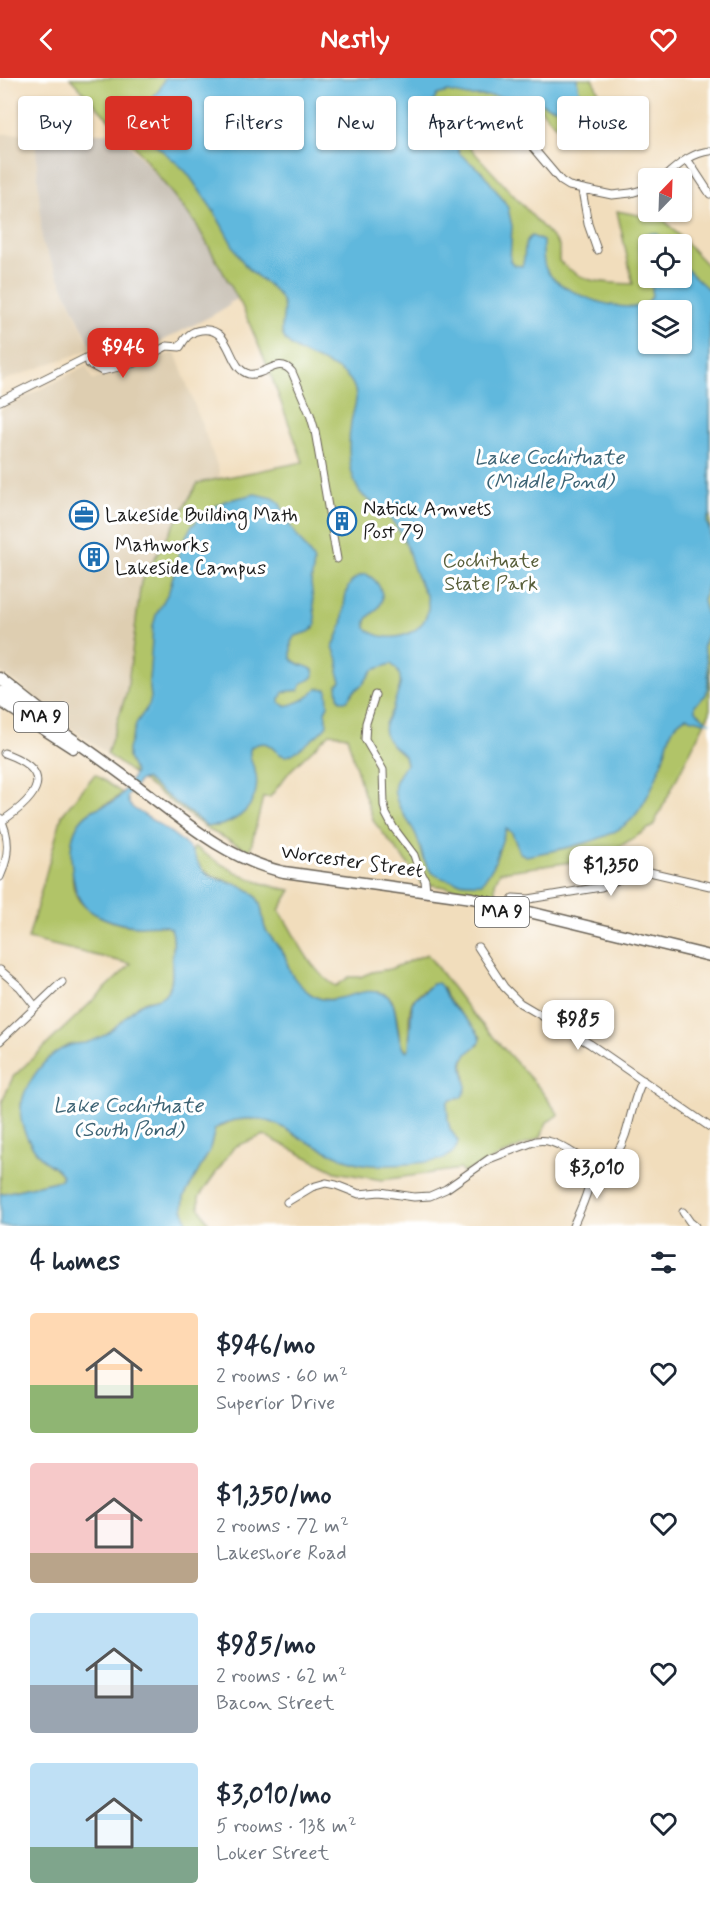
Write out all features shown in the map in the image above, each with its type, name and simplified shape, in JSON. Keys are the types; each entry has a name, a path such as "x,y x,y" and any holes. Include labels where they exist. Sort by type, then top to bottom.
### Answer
{"highway":[{"path":"0,678 80,745"},
{"name":"Worcester Street","path":"0,691 80,745 126,783"},
{"name":"Worcester Street","path":"0,701 215,844 258,865 284,872 490,902 710,956"},
{"path":"0,708 48,732"},
{"name":"Worcester Street","path":"137,790 215,852 239,865 266,875 462,903 710,963"}],"street":[{"path":"537,150 565,184 582,190 608,194 627,194 638,191"},
{"path":"676,168 699,152 710,151"},
{"path":"687,159 710,194"},
{"path":"582,190 588,224 597,250"},
{"path":"584,205 591,192"},
{"path":"0,401 88,357 89,364 102,371 135,363 167,346 180,347 194,332 203,330 215,332 225,340 238,365 248,374 280,365 286,366 292,372 313,422 337,559"},
{"path":"375,695 366,723 365,739 383,770 386,814 415,857 425,880 426,891"},
{"path":"0,877 8,847 1,820 24,804 32,796 36,786 31,767 23,760 4,753"},
{"path":"513,898 529,899 601,887 641,870 710,886"},
{"path":"478,947 504,987 520,1003 582,1039 710,1127"},
{"path":"0,970 20,987 35,1006"},
{"path":"0,1041 62,982"},
{"path":"616,1153 626,1133 636,1092 643,1080"},
{"path":"287,1202 312,1187 326,1183 358,1194 380,1192 414,1197 430,1196 446,1189 489,1160 541,1140 551,1141 561,1146 586,1162 591,1171 589,1184 573,1226"},
{"path":"683,1212 695,1226"}],"shaded area":[{"path":"18,133 18,150 36,150 42,242 91,349 0,382 0,134"},
{"path":"93,133 105,133 105,150 134,150 190,214 215,250 241,297 211,316 121,362 108,364 98,361 42,242 36,150 93,150"},
{"name":"Mathworks Lakeside Campus","path":"175,352 220,479 198,483 141,582 127,691 107,754 49,712 19,684 0,672 0,410 86,366 93,380"}],"green space":[{"name":"Lake Cochituate (Middle Pond)","path":"70,78 592,78 601,96 557,96 557,127 545,113 545,96 408,96 408,150 472,150 559,245 559,261 585,278 593,281 633,284 617,211 638,215 638,222 666,222 677,234 638,234 638,288 692,288 692,249 710,268 710,712 653,826 601,858 500,872 495,883 495,895 420,883 420,879 374,822 347,736 330,733 290,771 270,797 263,797 250,851 209,830 107,754 127,691 141,582 198,483 303,462 269,370 242,306 196,224 138,150 192,150 192,96 105,96 105,115 93,102 93,96 87,96"},
{"path":"95,774 122,793 91,811 84,818 73,867 74,891 79,901 90,911 112,921 126,925 160,925 171,928 173,943 171,984 162,997 144,1002 106,1034 90,1042 61,1049 39,1069 21,1104 48,1164 57,1169 62,1176 61,1180 0,1194 2,1102 13,1077 131,964 28,939 62,815"},
{"path":"195,847 253,880 291,890 279,910 310,962 336,986 349,977 360,977 390,969 427,954 470,1011 540,1089 559,1115 547,1122 541,1137 463,1173 460,1169 382,1180 336,1172 264,1135 234,1147 199,1197 199,1206 210,1226 188,1226 183,1208 184,1197 209,1152 215,1129 229,1122 240,1119 269,1121 282,1126 298,1137 363,1164 381,1164 458,1141 450,1129 447,1103 466,1078 463,1068 465,1058 479,1045 481,1037 446,997 443,987 432,984 416,996 411,1005 408,1051 402,1048 393,1003 384,994 366,992 325,999 309,993 292,975 284,954 267,932 256,897 240,885 204,870 197,863 192,851"}],"water":[{"name":"Lake Cochituate (Middle Pond)","path":"165,78 577,78 581,96 557,96 557,108 545,105 545,96 468,96 448,92 436,96 408,96 408,150 458,150 483,173 508,208 512,226 510,261 513,265 522,266 526,242 532,236 543,241 545,266 555,280 591,299 611,305 638,305 638,354 692,354 692,300 648,300 652,295 651,288 692,288 692,274 710,291 710,514 707,522 710,530 710,576 703,601 709,623 703,646 708,684 706,695 695,705 695,710 706,720 705,722 686,717 676,725 670,734 648,796 633,818 623,826 583,844 526,856 520,853 512,833 506,829 493,867 482,883 463,883 444,879 430,870 416,835 398,805 394,790 406,764 404,756 389,741 384,731 400,687 399,673 391,664 373,670 347,701 340,701 338,696 337,685 341,681 338,672 339,662 333,647 342,624 344,602 352,581 366,574 378,584 382,594 381,603 367,619 366,624 366,628 376,634 398,637 408,634 418,628 428,609 426,596 400,533 387,515 361,493 353,478 349,438 356,396 354,387 349,379 334,367 304,354 287,342 282,332 283,304 278,294 245,265 190,176 162,150 192,150 192,96 153,96"},
{"name":"Lake Cochituate (South Pond)","path":"255,494 273,498 279,502 290,526 314,563 311,583 316,624 309,632 294,637 291,642 291,658 313,670 314,676 302,683 299,690 283,692 279,702 285,706 290,705 307,698 317,688 327,689 328,705 325,711 327,725 308,743 290,755 281,755 268,744 263,743 251,747 250,758 257,782 255,794 245,811 229,822 218,826 207,826 145,779 140,780 127,797 129,804 183,842 207,874 245,888 256,897 267,931 284,954 293,977 308,992 327,1000 366,992 386,995 393,1005 404,1050 409,1049 412,1003 432,984 440,985 447,999 471,1024 481,1040 463,1061 466,1088 461,1098 450,1100 447,1103 448,1121 458,1141 457,1146 447,1157 437,1160 370,1165 351,1161 330,1152 273,1123 240,1119 215,1129 209,1152 184,1197 183,1208 188,1226 0,1226 0,1194 61,1180 62,1176 38,1154 22,1125 23,1097 35,1074 61,1049 104,1035 135,1008 160,997 170,987 173,943 171,928 160,925 140,926 117,923 89,910 81,901 76,889 71,861 72,841 79,823 86,815 117,799 135,773 128,758 128,749 137,722 149,705 151,697 149,680 153,626 156,615 169,591 181,546 191,527 205,512 225,501"}],"waterway":[{"path":"705,721 710,722"}],"place":[{"name":"Lakeside Building Math","path":"84,515"},
{"name":"Natick Amvets Post 79","path":"342,521"},
{"name":"Mathworks Lakeside Campus","path":"94,557"}],"park label":[{"name":"Cochituate State Park","path":"491,572"}]}
